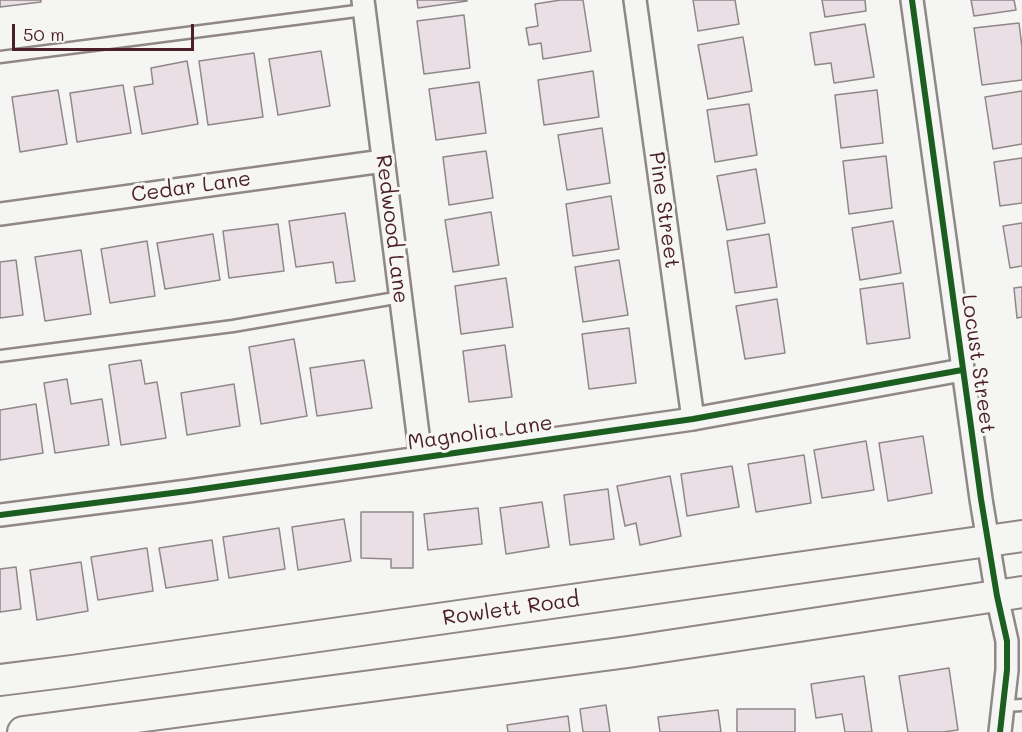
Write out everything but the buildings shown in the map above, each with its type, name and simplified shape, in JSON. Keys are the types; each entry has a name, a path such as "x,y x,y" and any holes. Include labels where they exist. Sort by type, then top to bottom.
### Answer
{"main road":[{"name":"Rowlett Road","path":"0,680 1022,536"},
{"path":"22,732 628,652 1009,594"}],"street":[{"name":"Pine Street","path":"635,0 693,419"},
{"name":"Locust Street","path":"912,0 962,370 988,542 1009,594 1007,670 1012,705 1000,732"},
{"name":"Redwood Lane","path":"363,5 421,458"},
{"name":"Cedar Lane","path":"0,214 383,161"},
{"name":"Magnolia Lane","path":"0,515 693,419 962,370"}],"lane":[{"path":"0,57 363,5"},
{"path":"0,357 233,326 401,297"}],"cycle path":[{"path":"912,0 981,499 1007,641 1007,670 1000,732"},
{"path":"0,515 188,491 693,419 962,370"}]}
